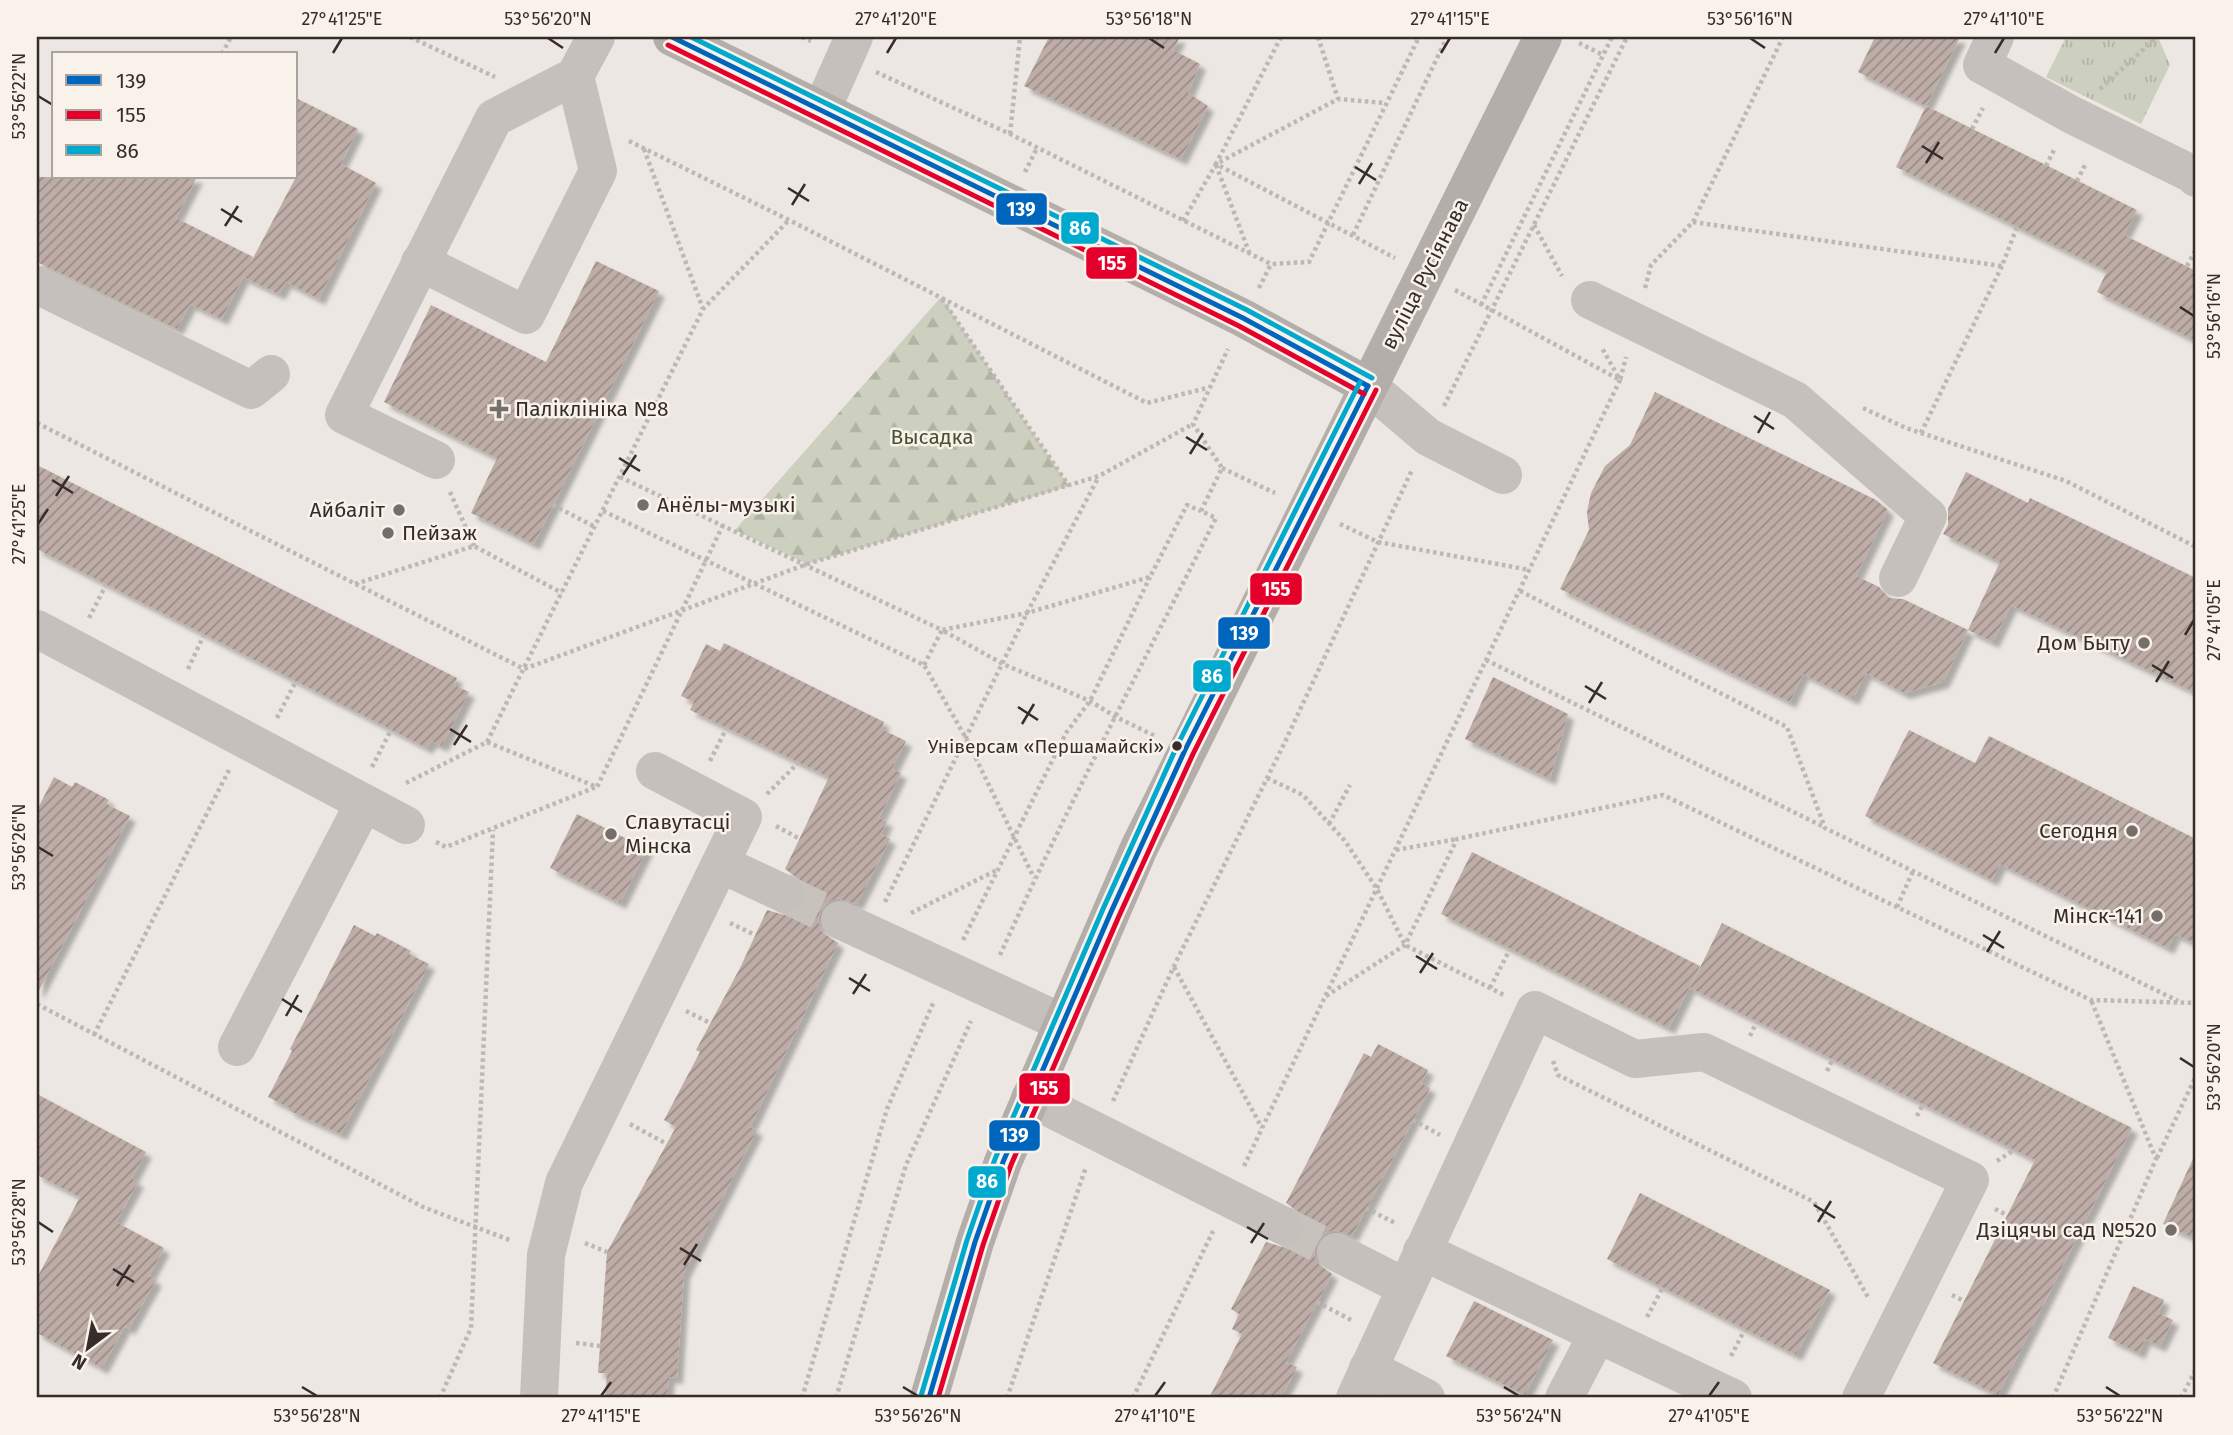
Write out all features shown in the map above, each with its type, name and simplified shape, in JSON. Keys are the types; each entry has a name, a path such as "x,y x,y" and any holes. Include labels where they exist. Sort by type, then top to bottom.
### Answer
{"main road":[{"path":"672,37 1243,318 1368,386"},
{"name":"вуліца Русіянава","path":"929,1398 975,1242 1003,1163 1139,848 1185,750 1543,37"}],"lane":[{"path":"436,460 344,415 494,118 575,76 596,37"},
{"path":"1995,37 1982,65 2072,115 2196,178"},
{"path":"822,109 850,47"},
{"path":"420,262 526,315 598,171 575,76"},
{"path":"37,285 251,390 271,374"},
{"path":"1578,290 1636,322 1795,400 1928,516 1898,578"},
{"path":"1368,386 1428,437 1503,475"},
{"path":"37,629 406,825"},
{"path":"539,1398 546,1255 564,1183 743,817 655,771"},
{"path":"237,1047 364,803"},
{"path":"721,864 785,894"},
{"path":"855,927 1063,1023"},
{"path":"1426,1398 1361,1383 1535,1010 1634,1059 1704,1052 1970,1180 1861,1398"},
{"path":"1030,1098 1284,1226"},
{"path":"1422,1251 1733,1398"},
{"path":"1336,1252 1405,1287"},
{"path":"1564,1398 1597,1335"}],"path":[{"path":"410,37 534,96"},
{"path":"802,37 850,47 1010,134 1271,264 1309,262 1419,37"},
{"path":"1010,134 1020,37"},
{"path":"1183,221 1216,164 1281,37"},
{"path":"1318,37 1338,99"},
{"path":"1353,235 1447,37"},
{"path":"1567,37 1603,55"},
{"path":"1481,304 1612,37"},
{"path":"1007,1398 1098,1132 1174,966 1267,778 1428,437 1628,37"},
{"path":"1133,1398 1620,380 1651,265 1693,222 1783,37"},
{"path":"2072,115 2157,37"},
{"path":"1216,164 1338,99 1385,103"},
{"path":"37,423 524,669 807,565 1099,477 1193,424 1208,388 1147,402 789,220 588,122"},
{"path":"643,147 703,309"},
{"path":"1216,164 1620,380"},
{"path":"1216,164 1249,253"},
{"path":"364,803 486,742 703,309 789,220"},
{"path":"1693,222 2002,266"},
{"path":"1534,225 1578,290"},
{"path":"1921,433 2002,266 2017,227"},
{"path":"2187,266 2196,249"},
{"path":"941,298 1069,486"},
{"path":"1602,347 1620,380"},
{"path":"1855,404 1906,428 2066,481 2196,547"},
{"path":"1193,424 1222,468 1378,542 1530,570"},
{"path":"436,460 474,546 562,593"},
{"path":"1201,511 1222,468"},
{"path":"620,477 942,630 1003,664 1090,701 1116,718 1185,750"},
{"path":"855,927 966,738 1027,613 1099,477"},
{"path":"553,505 596,527"},
{"path":"836,1398 906,1165 1035,879 1216,518 1187,505 1150,577 1027,613 942,630"},
{"path":"603,511 925,665 966,738 1035,879"},
{"path":"406,825 446,848 597,787 723,525"},
{"path":"355,584 474,546"},
{"path":"1520,591 1787,727 1825,828"},
{"path":"925,665 942,630"},
{"path":"1486,660 2181,1003"},
{"path":"94,1035 244,739"},
{"path":"486,742 597,787"},
{"path":"1267,778 1303,795 1345,841 1377,889 1405,945 1535,1010 1558,1075 1814,1202 1891,1339"},
{"path":"1329,824 1350,785"},
{"path":"1396,850 1663,795 2091,1000 2196,1003"},
{"path":"440,1398 471,1328 493,830"},
{"path":"1325,997 1405,945 1457,839"},
{"path":"855,927 997,870"},
{"path":"1897,906 1913,871"},
{"path":"1489,988 1510,948"},
{"path":"1174,966 1262,1129"},
{"path":"2091,1000 2156,1159"},
{"path":"37,1004 423,1207 546,1255"},
{"path":"2053,1398 2156,1159 2196,1076"},
{"path":"2181,1398 2196,1372"}],"green space":[{"path":"2066,37 2158,37 2170,65 2141,124 2046,77"},
{"name":"Высадка","path":"941,297 1069,486 807,564 735,530"}],"building":[{"path":"1049,37 1180,37 1173,50 1200,64 1188,93 1208,106 1181,159 1024,86"},
{"path":"1875,37 1960,37 1926,106 1858,72"},
{"path":"298,99 358,129 341,164 376,183 319,299 286,282 279,294 243,277 295,178 298,178"},
{"path":"1926,106 2137,210 2124,235 2196,271 2196,341 2097,292 2107,271 1896,167"},
{"path":"37,177 196,178 176,218 253,257 222,319 190,304 177,329 37,262"},
{"name":"Паліклініка №8","path":"596,261 659,291 534,544 471,513 497,458 384,402 431,305 546,362"},
{"path":"1655,392 1876,500 1888,510 1856,576 1879,587 1889,598 1903,599 1968,630 1943,682 1904,693 1866,673 1853,699 1803,674 1790,702 1560,589 1589,530 1587,512 1591,493 1605,466 1630,445"},
{"path":"37,465 457,678 454,685 469,692 442,746 431,741 427,748 37,549"},
{"name":"Дом Быту","path":"1966,472 2028,503 2030,498 2196,578 2196,693 2011,605 1993,642 1968,630 2000,562 1943,534 1948,525 1948,509"},
{"path":"724,643 884,722 881,729 906,741 892,769 901,773 879,818 887,821 881,834 890,839 857,904 837,898 827,903 820,911 818,921 822,932 838,943 750,1127 757,1130 684,1273 677,1378 669,1377 667,1398 605,1398 607,1373 598,1373 607,1252 676,1127 664,1120 700,1052 696,1050 740,968 767,910 788,916 798,911 805,903 807,893 803,882 785,869 829,777 690,710 694,702 681,696 706,644 720,651"},
{"path":"1493,677 1568,714 1550,779 1465,739"},
{"path":"1909,730 1975,763 1989,736 2196,839 2196,944 2175,934 2168,948 2000,864 1992,880 1865,816"},
{"path":"54,777 72,787 75,782 109,800 106,804 130,816 37,994 37,810"},
{"path":"577,814 647,849 620,903 550,868"},
{"path":"1472,852 1700,966 1669,1028 1441,914"},
{"path":"1722,923 2132,1128 1998,1395 1933,1363 2035,1160 1690,988"},
{"path":"354,925 375,936 377,933 429,964 341,1134 288,1110 290,1108 268,1097"},
{"path":"1378,1044 1428,1070 1421,1083 1430,1088 1352,1236 1334,1230 1324,1234 1316,1243 1314,1254 1317,1263 1332,1274 1286,1362 1297,1367 1281,1398 1209,1398 1242,1334 1232,1329 1239,1314 1231,1309 1266,1242 1286,1248 1297,1244 1303,1236 1306,1225 1303,1215 1286,1203 1364,1053 1371,1057"},
{"path":"37,1094 146,1152 132,1178 138,1182 116,1222 164,1248 149,1276 156,1280 129,1329 125,1326 102,1368 37,1333 37,1278 80,1197 37,1175"},
{"path":"2196,1152 2196,1239 2163,1224"},
{"path":"1640,1193 1830,1290 1796,1355 1607,1259"},
{"path":"2133,1286 2164,1300 2158,1313 2173,1320 2160,1346 2145,1339 2139,1353 2108,1338"},
{"path":"1474,1301 1553,1340 1525,1395 1446,1356"}],"tunnel":[{"path":"785,894 840,920"},
{"path":"1284,1226 1336,1252"}],"transit line":[{"name":"139","path":"672,37 1243,318 1368,386"},
{"name":"86","path":"691,37 1247,310 1372,378"},
{"name":"155","path":"668,45 1239,326 1364,394"},
{"name":"86","path":"921,1396 967,1240 995,1159 1103,909 1177,746 1360,382"},
{"name":"139","path":"929,1398 975,1242 1003,1162 1111,912 1185,750 1368,386"},
{"name":"155","path":"938,1398 983,1245 1011,1165 1119,916 1193,754 1376,390"}],"place":[{"name":"Паліклініка №8","path":"499,409"},
{"name":"Анёлы-музыкі","path":"643,505"},
{"name":"Айбаліт","path":"399,510"},
{"name":"Пейзаж","path":"388,533"},
{"name":"Дом Быту","path":"2144,643"},
{"name":"Універсам «Першамайскі»","path":"1177,746"},
{"name":"Сегодня","path":"2132,831"},
{"name":"Славутасці Мінска","path":"611,834"},
{"name":"Мінск-141","path":"2157,916"},
{"name":"Дзіцячы сад №520","path":"2171,1230"}]}
